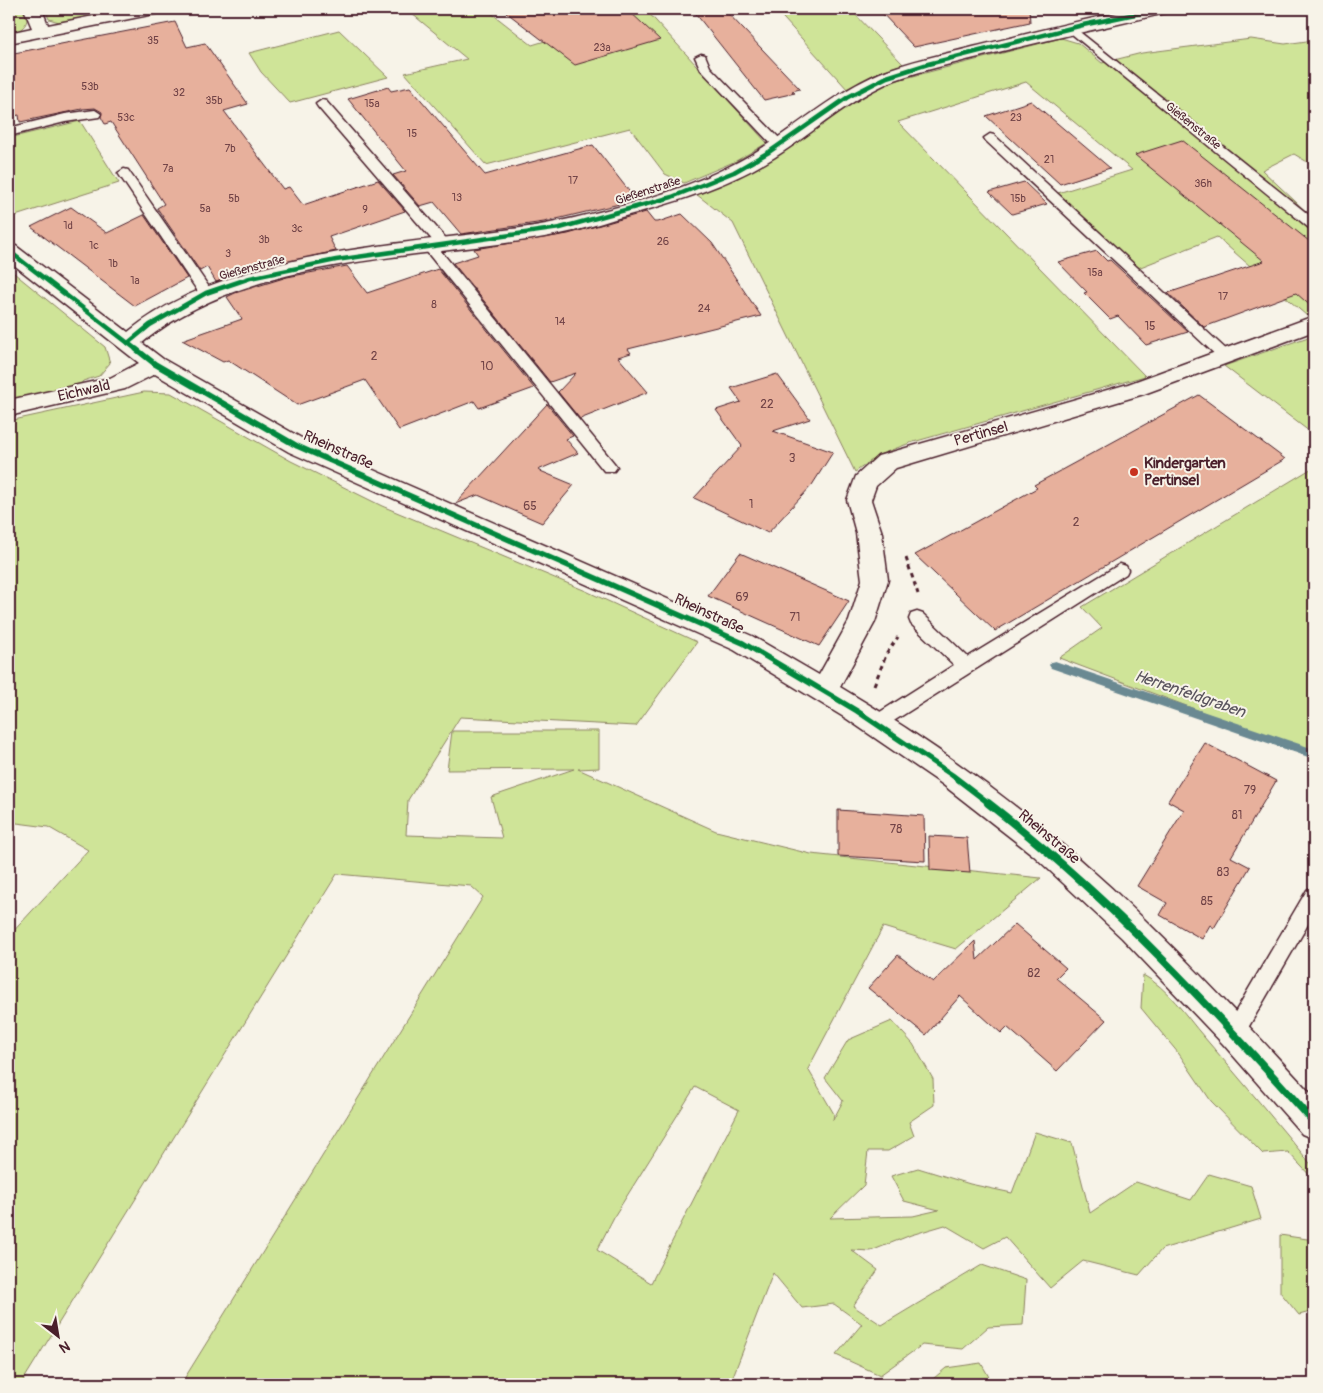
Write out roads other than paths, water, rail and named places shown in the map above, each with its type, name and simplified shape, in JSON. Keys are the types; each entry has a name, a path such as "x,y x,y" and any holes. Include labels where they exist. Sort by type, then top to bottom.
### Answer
{"street":[{"path":"33,9 42,31"},
{"path":"9,38 154,9"},
{"name":"Gießenstraße","path":"128,343 150,325 206,293 250,278 336,260 438,247 560,228 640,207 680,194 734,172 779,145 848,97 887,77 928,64 1071,28 1159,9"},
{"name":"Rheinstraße","path":"9,251 155,364 297,446 734,639 824,691 952,775 1043,846 1133,928 1234,1033 1314,1122"},
{"name":"Pertinsel","path":"824,691 862,622 874,580 869,533 859,500 865,482 887,462 1136,389 1314,323"},
{"name":"Eichwald","path":"9,408 117,384 155,364"}],"lane":[{"name":"Gießenstraße","path":"1071,28 1314,225"},
{"path":"701,58 706,68 779,145"},
{"path":"322,104 438,247 609,467"},
{"path":"9,132 65,118 95,114"},
{"path":"990,138 1225,356"},
{"name":"Gießenstraße","path":"124,173 206,293"},
{"path":"875,724 1120,570"},
{"path":"917,619 967,667"},
{"path":"1234,1033 1314,896"}],"waterway":[{"name":"Herrenfeldgraben","path":"1055,665 1314,754"}],"place":[{"name":"Kindergarten Pertinsel","path":"1134,472"}]}
